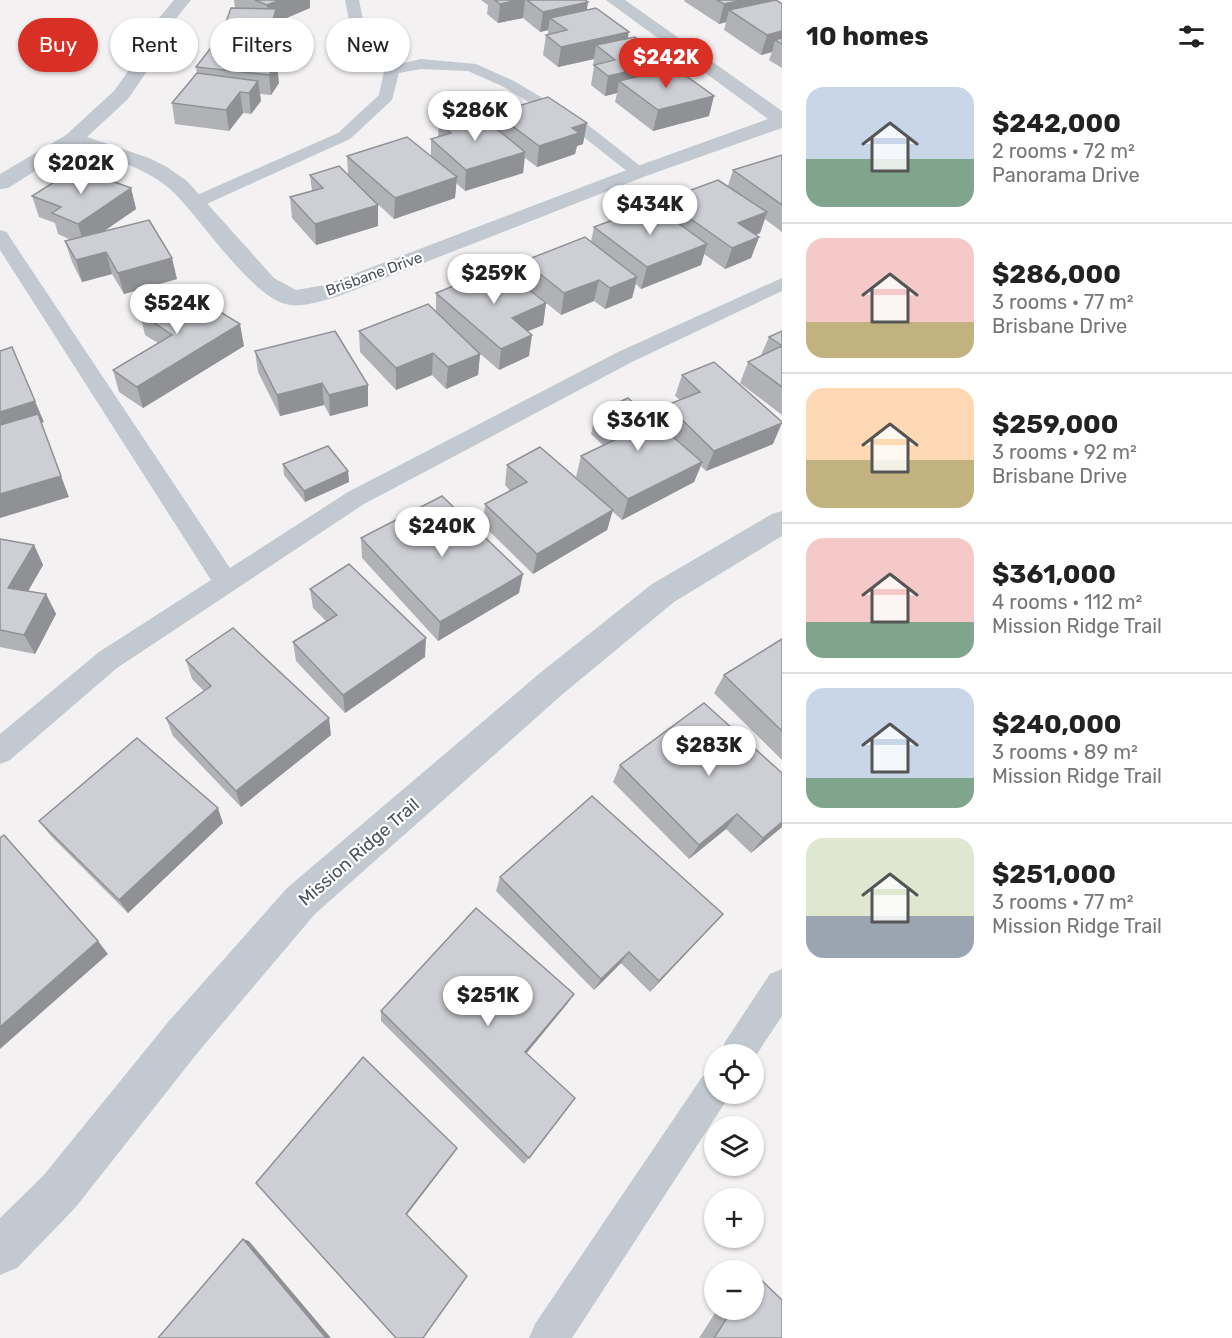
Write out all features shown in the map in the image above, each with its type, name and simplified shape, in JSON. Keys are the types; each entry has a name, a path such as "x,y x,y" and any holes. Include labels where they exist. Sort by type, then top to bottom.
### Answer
{"street":[{"path":"0,183 73,139 121,95 155,45 162,25 183,0"},
{"path":"614,0 782,120"},
{"name":"Brisbane Drive","path":"73,139 142,162 173,181 266,283 292,298 331,291 639,172 782,120"},
{"name":"Mission Ridge Trail","path":"0,1251 59,1192 184,1036 301,901 552,683 663,592 782,522"}],"lane":[{"path":"352,0 355,18"},
{"path":"410,66 421,64 471,67 509,84 582,129 639,172"},
{"path":"194,203 345,136 386,96 392,72"},
{"path":"0,236 226,584"},
{"path":"0,751 108,660 356,498 625,357 782,284"},
{"path":"743,1044 782,986"},
{"path":"549,1338 704,1104"}],"building":[{"path":"255,0 280,0 267,5"},
{"path":"495,0 517,0 500,4"},
{"path":"527,0 585,0 588,2 543,12"},
{"path":"717,0 743,0 724,4"},
{"path":"776,0 782,4 782,31 767,35 729,10"},
{"path":"231,8 276,9 273,18 227,18"},
{"path":"596,8 629,32 561,47 546,35 567,30 550,18"},
{"path":"635,37 669,62 608,76 594,65 615,60 596,45"},
{"path":"210,49 210,69 198,67"},
{"path":"675,68 714,96 658,110 619,81"},
{"path":"242,72 271,72 269,75"},
{"path":"197,73 258,81 249,93 240,92 226,110 172,103"},
{"path":"548,97 587,123 572,128 579,133 539,146 495,113"},
{"path":"476,112 525,152 466,170 431,139 451,133 439,123"},
{"path":"407,137 457,177 395,198 347,156"},
{"path":"782,155 782,205 733,170"},
{"path":"339,166 378,205 315,224 290,197 323,188 310,175"},
{"path":"76,168 131,188 78,224 52,213 61,207 32,196"},
{"path":"718,180 767,212 738,223 759,237 732,248 664,200"},
{"path":"653,205 707,244 647,267 594,227"},
{"path":"149,220 172,258 118,273 106,252 76,260 65,241"},
{"path":"585,237 637,277 610,288 599,280 564,293 524,261"},
{"path":"500,267 546,303 512,318 532,335 501,349 436,293"},
{"path":"183,289 240,324 137,387 113,370 172,335 140,313"},
{"path":"428,304 480,354 448,367 433,353 396,368 359,331"},
{"path":"335,331 368,385 329,395 322,383 277,395 255,351"},
{"path":"782,331 782,346 769,337"},
{"path":"782,346 782,387 748,362"},
{"path":"12,347 35,401 0,412 0,351"},
{"path":"714,362 782,423 714,451 667,405 700,392 682,375"},
{"path":"628,398 702,462 628,499 581,456 623,436 596,413"},
{"path":"38,414 61,476 0,494 0,425"},
{"path":"328,446 348,471 304,491 283,464"},
{"path":"540,447 613,510 537,554 485,504 527,482 507,465"},
{"path":"442,496 523,574 440,622 361,538"},
{"path":"0,539 34,545 8,588 46,594 24,635 0,630"},
{"path":"349,564 426,638 343,695 293,642 337,615 310,589"},
{"path":"233,628 329,718 236,791 166,718 211,686 186,660"},
{"path":"782,639 782,731 724,675"},
{"path":"704,703 782,773 782,822 763,838 737,814 699,845 620,765"},
{"path":"137,738 218,808 119,900 39,821"},
{"path":"592,796 723,914 659,981 629,952 601,979 500,877"},
{"path":"4,835 98,941 0,1027 0,838"},
{"path":"476,908 574,994 525,1052 575,1098 529,1158 381,1011"},
{"path":"363,1057 457,1148 406,1214 467,1276 423,1338 396,1338 256,1183"},
{"path":"243,1239 326,1338 158,1338"},
{"path":"764,1283 782,1300 782,1338 714,1338 726,1320 764,1320"}]}
